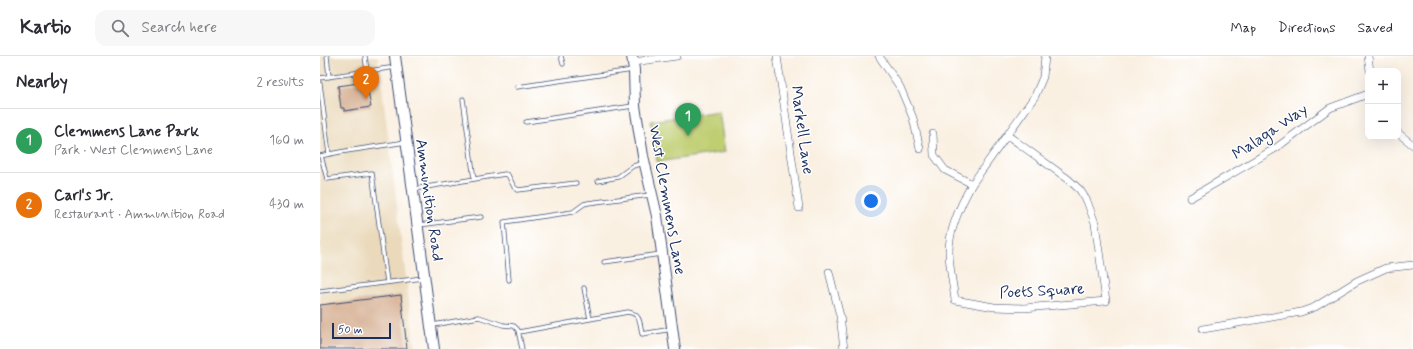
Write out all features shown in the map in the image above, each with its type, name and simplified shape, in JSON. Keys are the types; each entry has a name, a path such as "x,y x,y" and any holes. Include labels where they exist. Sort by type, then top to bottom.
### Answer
{"main road":[{"name":"Ammunition Road","path":"395,56 434,349"},
{"name":"West Clemmens Lane","path":"633,63 634,106 644,163 658,216 675,349"}],"street":[{"path":"633,63 677,56"},
{"name":"Markell Lane","path":"777,56 799,208"},
{"path":"879,56 900,87 913,118 920,149"},
{"name":"Poets Square","path":"1007,135 1068,179 1080,190 1087,201 1095,223 1106,301 1024,308 994,307 955,300 949,250 953,227 972,184 1007,135 1035,96 1043,77 1046,56"},
{"path":"1368,56 1370,68"},
{"name":"Malaga Way","path":"1190,198 1276,148 1330,108 1365,95"},
{"path":"933,134 934,156 945,170 972,184"},
{"path":"1401,135 1413,145"},
{"path":"1203,329 1301,312 1315,307 1357,281 1386,268 1413,265"},
{"path":"829,272 840,316 844,349"}],"lane":[{"path":"327,56 329,77"},
{"path":"365,56 367,72"},
{"path":"561,56 563,64"},
{"path":"516,87 633,63"},
{"path":"320,78 396,67"},
{"path":"320,84 329,154"},
{"path":"464,99 474,179"},
{"path":"526,122 634,106"},
{"path":"387,282 372,173 327,179 321,156 406,142"},
{"path":"598,181 618,177 633,166 644,163"},
{"path":"413,189 505,174 508,175 514,187 518,190 576,183"},
{"path":"509,280 504,222 573,212 588,202 653,195"},
{"path":"418,226 482,217"},
{"path":"604,262 662,254"},
{"path":"320,291 425,277"},
{"path":"584,288 590,319"},
{"path":"519,332 628,312 634,313 640,319 642,334 673,329"},
{"path":"431,325 479,317 503,325 514,326 519,332 522,349"}],"shaded area":[{"path":"320,56 378,56 415,349 320,349"}],"green space":[{"path":"719,111 725,152 657,162 651,121"}],"building":[{"path":"366,82 371,107 344,111 344,108 341,108 338,86"},
{"path":"401,295 407,349 320,349 320,305"}],"place":[{"name":"Carl's Jr.","path":"366,99"},
{"name":"Clemmens Lane Park","path":"688,136"}]}
